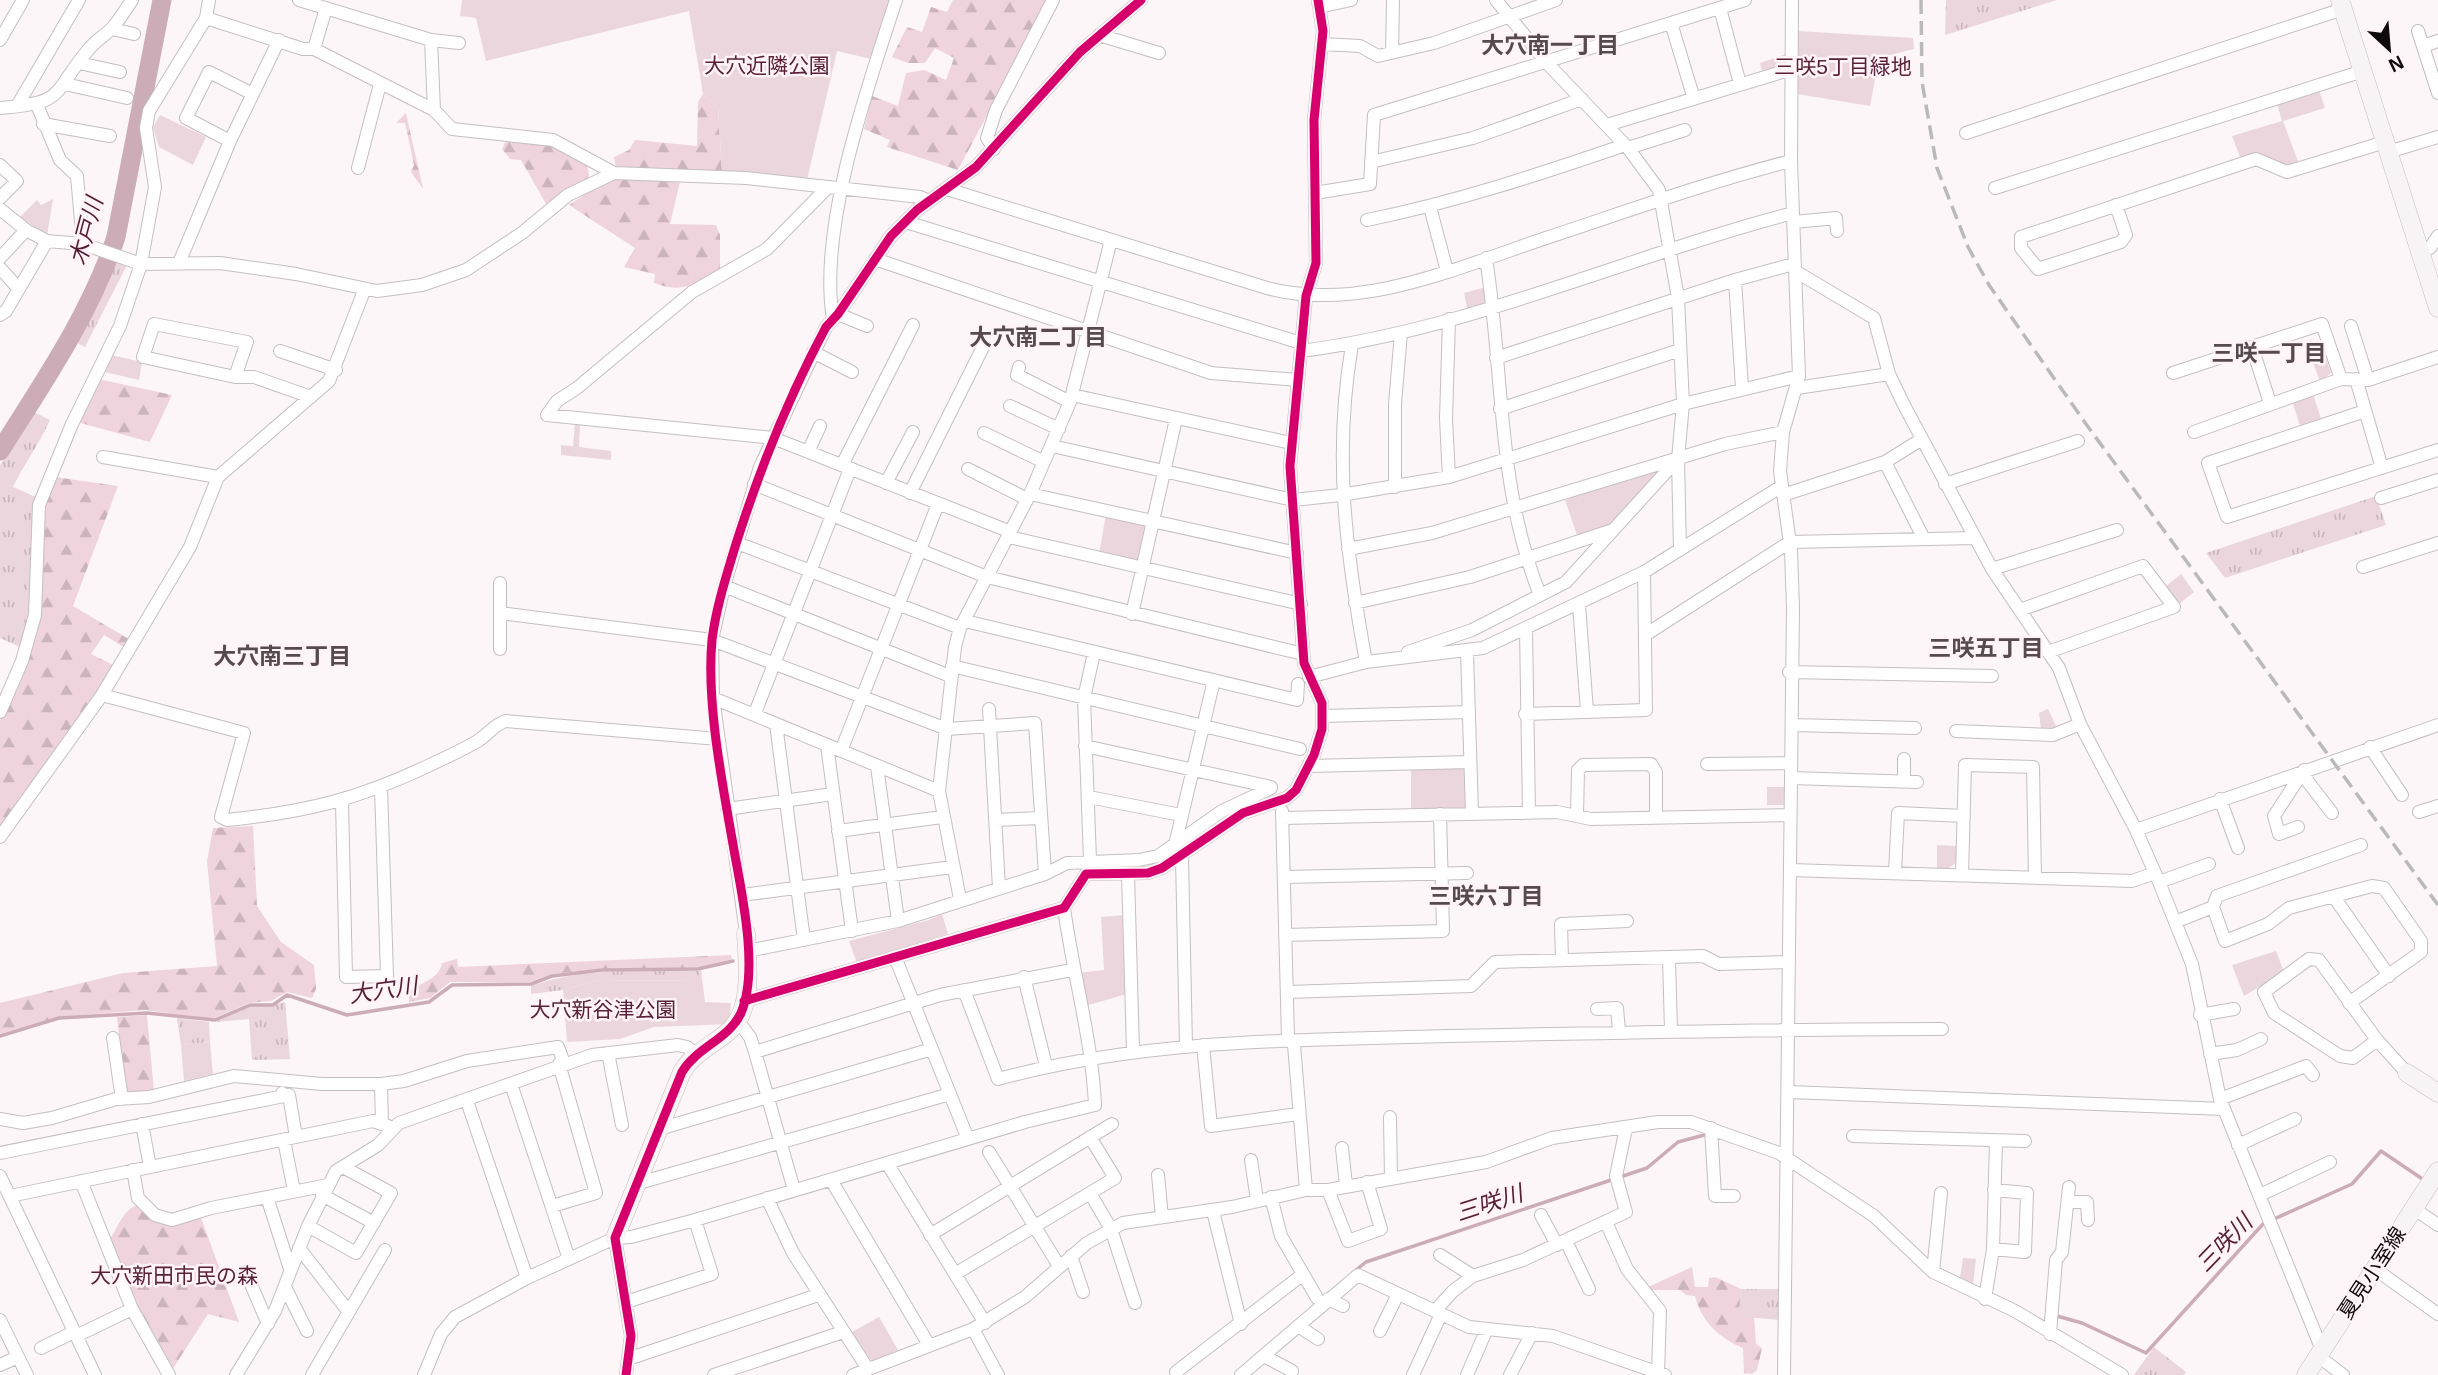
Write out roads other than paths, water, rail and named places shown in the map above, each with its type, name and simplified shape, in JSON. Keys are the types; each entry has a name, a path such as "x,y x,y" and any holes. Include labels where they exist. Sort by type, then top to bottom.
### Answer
{"street":[{"path":"0,40 23,0"},
{"path":"17,106 79,0"},
{"path":"0,107 37,105 65,85 93,43 112,29 132,0"},
{"path":"0,712 22,661 35,615 39,505 72,424 120,326 141,264 155,187 146,128 149,111 206,18 209,0"},
{"path":"299,0 431,40 460,43"},
{"path":"836,317 830,300 833,233 842,188 896,0"},
{"path":"993,149 987,138 996,110 1053,0"},
{"path":"626,1375 631,1336 615,1238 682,1072 696,1054 732,1028 744,1001 746,933 713,698 712,640 724,586 754,484 813,352 875,259 906,222 993,149 1080,52 1141,0"},
{"path":"737,543 899,605 962,625 1297,700 1303,680 1303,654 1291,443 1306,296 1316,263 1315,96 1322,44 1318,3 1351,0"},
{"path":"1392,53 1394,0"},
{"path":"1496,0 1546,62 1626,146 1654,181 1662,200 1678,298 1683,404 1678,459 1680,550"},
{"path":"1322,44 1360,46 1378,57 1434,43 1556,0"},
{"path":"1315,193 1370,184 1374,115 1745,0"},
{"path":"1784,1375 1792,725 1790,542 1780,471 1783,432 1798,382 1791,161 1792,0"},
{"path":"1966,133 2341,5 2420,253 2433,278 2438,308"},
{"path":"314,49 326,8"},
{"path":"1720,8 1740,84"},
{"path":"206,18 303,49 314,49 434,110 452,129 553,140 614,173 746,178 920,197 929,201"},
{"path":"1671,23 1694,99"},
{"path":"112,29 134,34"},
{"path":"2418,31 2438,93"},
{"path":"1099,35 1159,53"},
{"path":"179,263 230,141 279,40"},
{"path":"431,40 434,110"},
{"path":"2423,46 2438,41"},
{"path":"79,63 120,72"},
{"path":"1607,125 1792,69"},
{"path":"1995,188 2363,71"},
{"path":"230,141 186,118 209,72 253,94"},
{"path":"358,168 380,84"},
{"path":"65,85 127,98"},
{"path":"1371,162 1473,138 1582,99"},
{"path":"37,105 60,160 77,176 83,244"},
{"path":"43,124 110,136"},
{"path":"1367,220 1430,207 1685,130"},
{"path":"2116,205 2126,234 2120,243 2038,269 2021,248 2021,237 2116,205 2256,159 2287,172 2438,137"},
{"path":"947,189 1267,288 1306,296 1370,291 1447,271 1662,200 1791,161"},
{"path":"0,164 18,181 0,198"},
{"path":"0,209 26,230 47,241 83,244 141,264 220,263 283,272 363,291 405,289 466,270 522,233 568,195 614,173"},
{"path":"828,187 767,249 692,292 577,388 557,401 547,415 773,438 1010,534 1143,569 1301,604"},
{"path":"1430,207 1447,271"},
{"path":"906,222 1301,347 1352,345 1494,309 1671,250 1794,217 1836,218 1837,231"},
{"path":"0,258 26,230"},
{"path":"2420,253 2430,248 2438,236"},
{"path":"960,900 939,791 951,671 962,625 1029,496 1071,398 1111,240"},
{"path":"0,315 6,311 47,241"},
{"path":"1486,258 1494,309 1505,460 1526,559 1540,595"},
{"path":"875,259 1211,373 1298,380"},
{"path":"0,268 19,289"},
{"path":"1496,358 1735,280 1795,268 1874,318 1889,374 1945,484 1992,569 2063,677 2080,724 2136,830 2192,964 2200,1015 2222,1104 2320,1353 2343,1375"},
{"path":"1735,280 1742,388"},
{"path":"0,837 102,695 190,547 218,477 329,381 336,370 363,291"},
{"path":"836,317 867,326"},
{"path":"1449,319 1446,419 1449,477"},
{"path":"235,377 247,342 154,324 143,357 235,377 254,377 311,397"},
{"path":"2173,373 2322,324 2341,379"},
{"path":"754,713 832,515 846,467 913,325"},
{"path":"2351,326 2362,379 2365,411 2382,468"},
{"path":"1395,488 1395,404 1401,333"},
{"path":"1352,345 1344,388 1342,495 1355,603 1366,662"},
{"path":"910,493 983,347"},
{"path":"2252,347 2270,403"},
{"path":"1500,409 1680,350"},
{"path":"280,351 336,370"},
{"path":"813,352 852,372"},
{"path":"2194,432 2341,379 2362,379 2438,356"},
{"path":"1020,368 1017,375 1071,398 1291,443"},
{"path":"1052,446 1293,500 1395,488 1449,477 1742,388 1889,374"},
{"path":"1010,406 1059,429"},
{"path":"2365,411 2208,463 2227,517 2438,450"},
{"path":"1132,614 1176,419"},
{"path":"808,452 820,426"},
{"path":"886,483 913,432"},
{"path":"1348,549 1432,533 1726,443 1783,432"},
{"path":"984,433 1044,462"},
{"path":"1303,680 1366,662 1483,648 1644,572 1783,491 1885,462 1922,439"},
{"path":"1945,484 2078,441"},
{"path":"103,457 218,477"},
{"path":"1392,659 1462,632 1566,582 1678,459"},
{"path":"1885,462 1924,540"},
{"path":"968,469 1029,496 1297,553"},
{"path":"2381,498 2438,480"},
{"path":"754,484 987,577 1303,654"},
{"path":"841,751 938,504"},
{"path":"1355,603 1470,577 1617,529"},
{"path":"1992,569 2117,530"},
{"path":"1645,635 1790,542 1975,538"},
{"path":"2363,567 2438,543"},
{"path":"2020,610 2143,566 2174,607 2048,652"},
{"path":"1525,714 1646,710 1644,572"},
{"path":"500,583 500,649"},
{"path":"724,586 881,649 951,671 1084,698 1300,749"},
{"path":"1579,604 1587,711"},
{"path":"500,613 712,640 947,729 1035,723 1045,874"},
{"path":"1526,629 1525,714 1529,813"},
{"path":"1462,632 1469,712 1472,813"},
{"path":"1090,860 1084,698 1094,653"},
{"path":"1790,672 1992,676"},
{"path":"1186,1046 1178,851 1181,815 1214,680"},
{"path":"424,1375 446,1325 475,1305 527,1278 615,1238 631,1237 695,1220 968,1139 1094,1105 1093,1058 1072,970 1064,908 1086,874 1148,873 1178,851 1243,813 1282,799 1296,790 1318,745 1323,716 1317,691 1303,680"},
{"path":"102,695 244,733 221,817 227,820 285,814 342,802 381,787 479,741 499,723 506,721 718,738"},
{"path":"713,698 939,791"},
{"path":"989,709 999,888"},
{"path":"1323,716 1469,712"},
{"path":"776,724 804,940"},
{"path":"1956,731 2053,735 2080,724"},
{"path":"1792,725 1915,728"},
{"path":"2136,830 2438,725"},
{"path":"827,745 852,931"},
{"path":"747,951 898,921 1045,874 1067,863 1149,859 1178,851 1222,811 1271,788 1085,746"},
{"path":"2370,747 2402,796"},
{"path":"1791,778 1911,782 1904,759"},
{"path":"1310,766 1470,762"},
{"path":"1707,764 1791,763"},
{"path":"1577,816 1578,770 1583,765 1651,764 1656,772 1657,818"},
{"path":"1962,875 1965,765 2033,767 2035,877"},
{"path":"877,766 898,921"},
{"path":"2303,772 2332,813"},
{"path":"2298,827 2279,834 2274,816 2303,772"},
{"path":"342,802 346,978 387,976 381,787"},
{"path":"727,809 833,794"},
{"path":"1089,797 1181,815"},
{"path":"1282,799 1288,1038 1294,1045 1306,1189"},
{"path":"2220,799 2238,848"},
{"path":"2419,812 2438,806"},
{"path":"1282,818 1558,812 1591,819 1790,815"},
{"path":"1895,872 1898,813 1964,816"},
{"path":"1285,935 1443,931 1440,814"},
{"path":"838,831 942,817"},
{"path":"996,820 1041,818"},
{"path":"2349,1003 2421,952 2422,946 2384,888 2372,886 2289,908 2267,924 2225,941 2213,907 2217,896 2361,845"},
{"path":"1790,870 2132,881 2157,878 2209,864"},
{"path":"742,895 952,867"},
{"path":"1284,877 1467,873"},
{"path":"1128,874 1133,1051"},
{"path":"2333,897 2389,976"},
{"path":"2175,922 2213,907"},
{"path":"744,1001 1064,908"},
{"path":"1562,960 1561,924 1627,921"},
{"path":"1287,992 1471,986 1495,962 1703,956 1719,964 1789,962"},
{"path":"895,957 968,1139"},
{"path":"1669,957 1671,1031"},
{"path":"2377,1040 2353,1058 2340,1056 2274,1013 2264,992 2314,958 2377,1040 2407,1073 2438,1093"},
{"path":"755,1052 964,990 1072,970"},
{"path":"1024,977 1046,1066"},
{"path":"964,990 998,1079 1046,1066 1133,1051 1288,1038 1619,1031 1942,1029"},
{"path":"1597,1009 1617,1009 1619,1031"},
{"path":"2200,1015 2234,1009"},
{"path":"737,1020 750,1037 794,1190"},
{"path":"113,1038 122,1099"},
{"path":"2210,1054 2237,1050 2261,1039"},
{"path":"236,1375 268,1324 325,1190 343,1167 378,1145 389,1127 467,1101 562,1064 608,1053 678,1045 687,1047 696,1054"},
{"path":"1203,1045 1211,1126 1298,1114"},
{"path":"0,1119 23,1123 234,1076 322,1084 381,1084 404,1081 467,1061 558,1046 596,1192 552,1206"},
{"path":"660,1129 932,1049"},
{"path":"608,1053 622,1125"},
{"path":"1789,1092 2222,1104 2306,1066 2313,1075"},
{"path":"274,1078 284,1096"},
{"path":"381,1084 389,1127"},
{"path":"511,1084 569,1259"},
{"path":"639,1183 950,1094"},
{"path":"0,1153 289,1095 294,1191"},
{"path":"467,1101 527,1278"},
{"path":"1390,1117 1391,1178"},
{"path":"2238,1145 2295,1119"},
{"path":"10,1196 373,1121 389,1127"},
{"path":"767,1198 793,1253 843,1332 860,1373 979,1326 1025,1297 1071,1256 1123,1223 1213,1211 1306,1189 1328,1190 1486,1162 1552,1138 1658,1122 1691,1122 1788,1159 1874,1216 1933,1272 2015,1311 2106,1371 2122,1375"},
{"path":"142,1124 150,1167"},
{"path":"930,1235 1112,1124"},
{"path":"1413,1375 1438,1313 1453,1291 1473,1276 1562,1243 1626,1212 1616,1177 1626,1128"},
{"path":"1711,1128 1715,1196 1734,1196"},
{"path":"1853,1136 2025,1141"},
{"path":"955,1274 1115,1178 1090,1138"},
{"path":"1985,1298 1993,1249 1996,1141"},
{"path":"1342,1147 1346,1185"},
{"path":"989,1152 1059,1266"},
{"path":"1251,1160 1257,1200"},
{"path":"2260,1195 2330,1162"},
{"path":"887,1163 955,1274 998,1375"},
{"path":"308,1226 356,1253 374,1223 391,1194 343,1167"},
{"path":"133,1170 138,1198 155,1214 172,1220 294,1191 325,1190 374,1223"},
{"name":"夏見小室線","path":"2306,1375 2438,1171"},
{"path":"1158,1175 1162,1217"},
{"path":"0,1176 95,1375"},
{"path":"831,1180 929,1345"},
{"path":"81,1181 132,1309 170,1375"},
{"path":"1328,1190 1348,1241 1381,1229 1367,1182"},
{"path":"2050,1334 2056,1260 2062,1252 2069,1187"},
{"path":"1993,1249 2025,1252 2027,1193 1994,1190"},
{"path":"1090,1193 1111,1229 1135,1303"},
{"path":"1933,1272 1941,1193"},
{"path":"267,1197 290,1269"},
{"path":"1271,1197 1281,1236 1303,1275 1322,1301 1343,1306"},
{"path":"2068,1202 2087,1202 2088,1220"},
{"path":"2413,1208 2438,1225"},
{"path":"1213,1211 1241,1324"},
{"path":"1541,1215 1562,1243 1589,1289"},
{"path":"626,1301 712,1274 695,1220"},
{"path":"1241,1375 1322,1301 1358,1275 1438,1313 1486,1331 1553,1336 1661,1374 1660,1311 1627,1269 1606,1222"},
{"path":"299,1248 348,1311"},
{"path":"312,1375 385,1250"},
{"path":"1440,1255 1473,1276"},
{"path":"1071,1256 1083,1292"},
{"path":"2375,1269 2438,1314"},
{"path":"247,1275 268,1324"},
{"path":"1176,1373 1303,1275"},
{"path":"285,1287 307,1331"},
{"path":"1380,1331 1398,1294"},
{"path":"628,1359 818,1295"},
{"path":"41,1348 132,1309"},
{"path":"0,1320 27,1375"},
{"path":"1297,1326 1318,1339"},
{"path":"1467,1375 1486,1331"},
{"path":"714,1375 752,1369 843,1332"},
{"path":"1510,1375 1532,1333"},
{"path":"1264,1356 1293,1371"},
{"path":"0,1365 18,1357"}],"waterway":[{"name":"木戸川","path":"0,451 79,321 116,237 162,0"},
{"name":"大穴川","path":"0,1036 59,1018 147,1013 215,1020 250,1005 273,1005 287,995 347,1015 429,1002 452,985 531,984 552,976 602,970 698,969 733,961"},
{"name":"三咲川","path":"1356,1270 1366,1262 1647,1168 1678,1142 1708,1134"},
{"name":"三咲川","path":"2057,1316 2082,1323 2146,1353 2263,1224 2352,1184 2381,1151 2421,1178"}],"railway":[{"path":"1921,0 1922,82 1937,168 1968,247 1989,285 2086,424 2438,905"}],"district":[{"name":"大穴南一丁目","path":"1550,45"},
{"name":"大穴南二丁目","path":"1038,337"},
{"name":"三咲一丁目","path":"2269,353"},
{"name":"三咲五丁目","path":"1986,648"},
{"name":"大穴南三丁目","path":"282,656"},
{"name":"三咲六丁目","path":"1486,896"}],"park label":[{"name":"大穴近隣公園","path":"767,66"},
{"name":"三咲5丁目緑地","path":"1843,67"},
{"name":"大穴新谷津公園","path":"603,1010"},
{"name":"大穴新田市民の森","path":"174,1276"}]}
